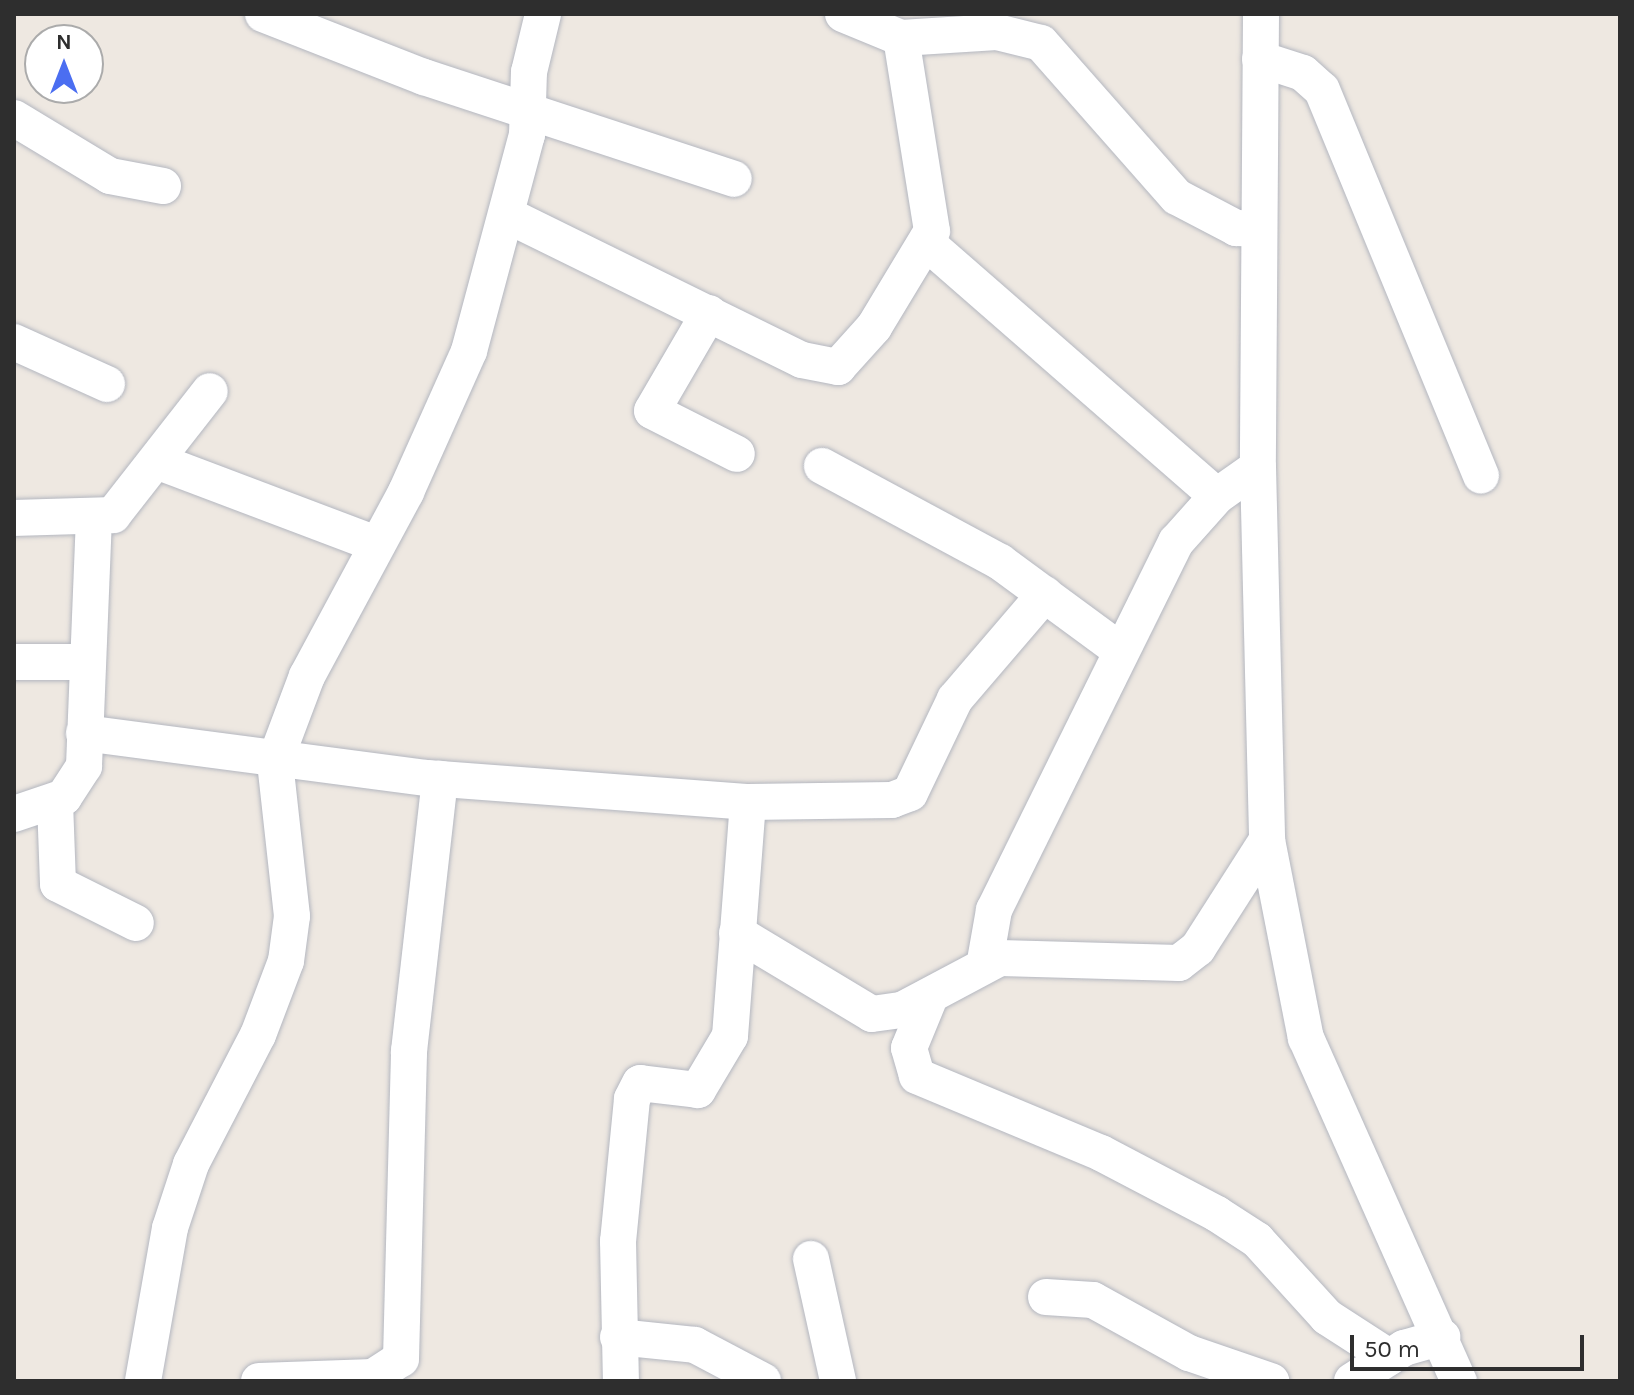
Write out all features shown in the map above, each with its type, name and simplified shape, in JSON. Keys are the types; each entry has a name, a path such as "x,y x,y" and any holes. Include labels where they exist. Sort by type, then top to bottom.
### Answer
{"street":[{"path":"263,14 424,77 529,108 734,179"},
{"path":"143,1381 170,1228 191,1164 258,1035 286,961 292,916 275,761 307,676 376,544 469,351 509,216 529,108 529,72 543,14"},
{"path":"843,14 901,38 997,32 1041,43 1177,197 1236,228 1259,229"},
{"path":"1261,14 1258,467 1267,840 1306,1038 1459,1381"},
{"path":"509,216 802,360 838,367 850,360 907,262 928,244 933,218 901,38"},
{"path":"1260,59 1303,73 1322,90 1481,476"},
{"path":"14,118 110,176 163,186"},
{"path":"928,244 1217,496"},
{"path":"709,313 652,411 737,454"},
{"path":"14,342 107,384"},
{"path":"14,518 94,521 127,503 210,391"},
{"path":"159,462 376,544"},
{"path":"822,466 1045,594 1121,651"},
{"path":"985,961 994,910 1176,542 1217,496 1258,467"},
{"path":"14,814 55,802 77,783 84,733 94,521"},
{"path":"84,733 275,761 440,779 748,802 892,800 910,793 955,699 1045,594"},
{"path":"14,662 87,662"},
{"path":"259,1381 373,1377 401,1359 409,1051 440,779"},
{"path":"55,802 58,884 136,923"},
{"path":"621,1381 618,1241 635,1088 649,1083 691,1091 705,1083 734,1020 737,933 748,802"},
{"path":"737,933 872,1014 930,997 985,961 1032,956 1179,963 1198,948 1267,840"},
{"path":"930,997 909,1048 917,1076 1101,1153 1217,1214 1257,1240 1327,1317 1389,1357"},
{"path":"811,1259 838,1381"},
{"path":"1046,1297 1093,1300 1189,1353 1271,1381"},
{"path":"618,1337 695,1345 763,1381"},
{"path":"1352,1381 1389,1357 1442,1337"}]}
